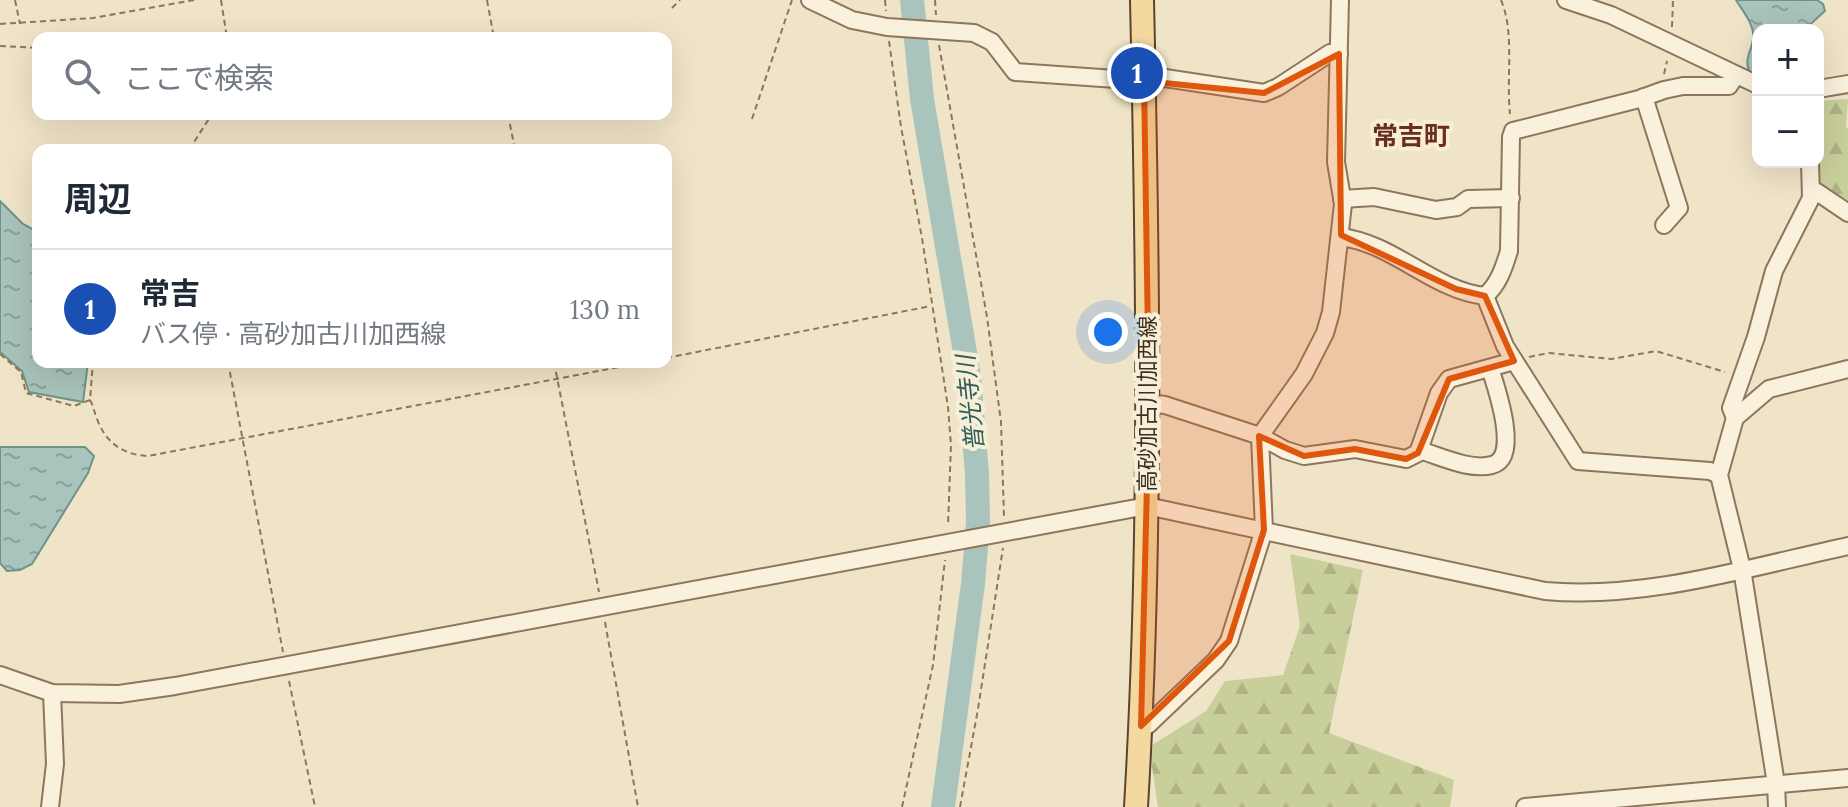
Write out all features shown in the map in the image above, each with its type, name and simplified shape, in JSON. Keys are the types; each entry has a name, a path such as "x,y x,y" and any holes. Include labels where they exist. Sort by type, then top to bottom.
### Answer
{"main road":[{"name":"高砂加古川加西線","path":"1136,807 1149,403 1142,0"}],"street":[{"path":"810,0 852,20 889,27 974,33 992,42 1015,72 1144,81 1165,78 1264,93 1330,53 1339,54"},
{"path":"1141,726 1148,725 1216,660 1229,641 1264,530 1260,436 1304,374 1325,333 1335,290 1342,199 1336,162 1340,0"},
{"path":"1566,0 1611,15 1752,82"},
{"path":"1485,296 1493,289 1509,251 1513,131 1683,86 1729,86 1736,75"},
{"path":"1824,88 1848,84"},
{"path":"1644,97 1679,208 1664,225"},
{"path":"1735,418 1731,408 1774,271 1811,198 1810,168"},
{"path":"1811,191 1848,213"},
{"path":"1342,199 1374,197 1436,210 1457,207 1468,199 1511,198"},
{"path":"1340,237 1376,247 1456,289 1485,296"},
{"path":"1485,296 1514,361 1578,461 1710,471 1719,475"},
{"path":"1149,403 1165,405 1260,436 1285,450 1304,456 1355,449 1406,459 1418,453 1439,393 1449,379 1514,361"},
{"path":"1419,450 1469,465 1492,465 1500,461 1506,449 1502,403 1490,368"},
{"path":"1777,807 1742,569 1719,475 1735,418 1769,389 1848,369"},
{"path":"0,675 52,693 119,694 285,667 1147,506 1545,591 1577,594 1621,593 1848,546"},
{"path":"50,807 55,764 52,693"},
{"path":"1525,807 1848,778"}],"path":[{"path":"15,0 20,25"},
{"path":"0,24 93,18 194,0"},
{"path":"221,0 226,32"},
{"path":"487,0 493,32"},
{"path":"672,8 680,0"},
{"path":"752,119 792,0"},
{"path":"885,0 901,127 933,306 951,445 950,542 933,665 902,807"},
{"path":"935,0 935,29 987,317 1001,422 1002,533 978,709 960,807"},
{"path":"1501,0 1510,29 1508,96 1513,131"},
{"path":"1664,90 1662,82 1671,44 1673,0"},
{"path":"0,46 32,48"},
{"path":"193,144 208,120"},
{"path":"509,120 514,144"},
{"path":"672,357 933,306"},
{"path":"1514,361 1549,353 1611,359 1656,351 1742,376"},
{"path":"0,354 21,372 26,393 74,406 90,400"},
{"path":"93,368 90,400 98,421 119,450 132,456 148,456 615,368"},
{"path":"229,368 285,667 315,807"},
{"path":"555,368 638,807"}],"highlighted area":[{"path":"1339,54 1341,235 1456,289 1485,296 1514,361 1449,379 1418,453 1406,459 1355,449 1304,456 1259,436 1264,530 1229,641 1141,726 1149,403 1144,81 1264,93"}],"green space":[{"path":"1848,99 1848,203 1825,185 1817,185 1817,168 1824,168 1824,101"},
{"path":"1290,554 1363,570 1329,733 1454,780 1450,807 1158,807 1149,747 1206,711 1225,681 1283,675 1300,626"}],"water":[{"path":"1736,0 1817,0 1823,4 1825,11 1811,24 1752,24 1752,28"},
{"path":"1752,42 1752,73 1749,71"},
{"path":"0,201 32,229 32,368 87,368 83,402 29,392 22,371 0,352"},
{"path":"0,447 85,447 94,456 88,473 32,564 20,570 7,571 0,563"}],"waterway":[{"name":"普光寺川","path":"912,0 922,99 969,376 977,474 978,522 973,584 943,807"}],"place":[{"name":"常吉","path":"1137,73"}],"district":[{"name":"常吉町","path":"1411,135"}]}
